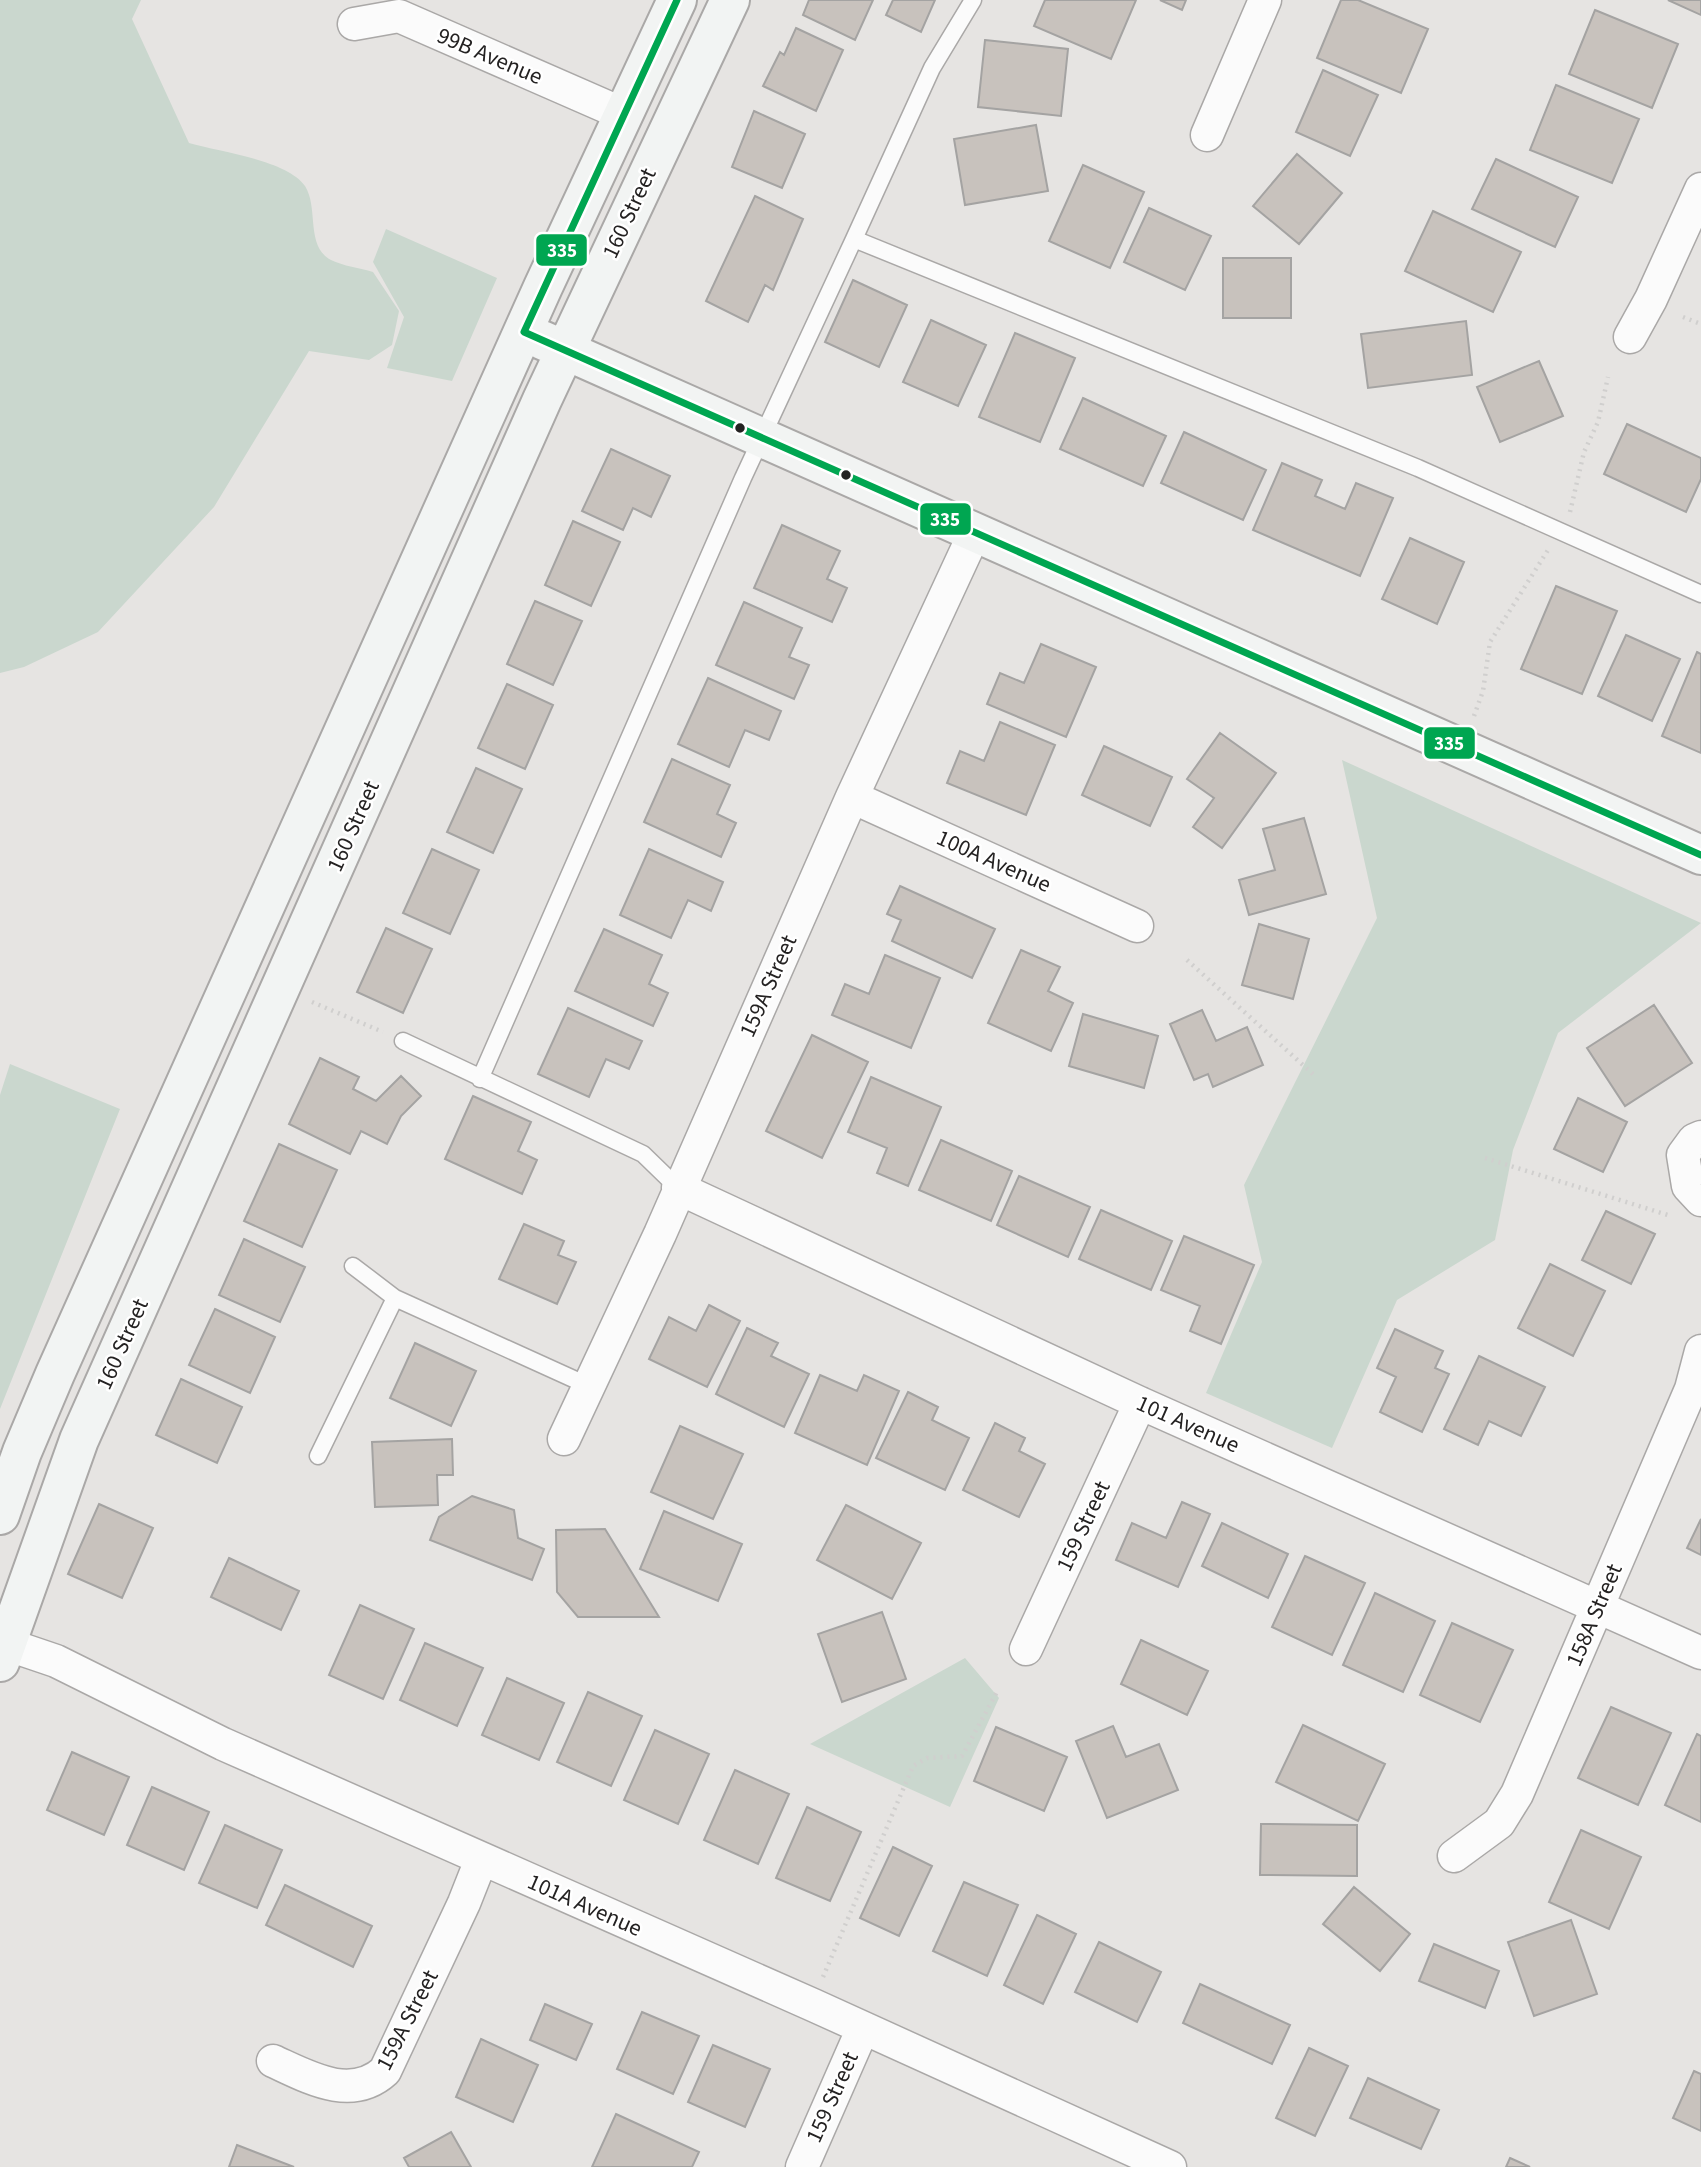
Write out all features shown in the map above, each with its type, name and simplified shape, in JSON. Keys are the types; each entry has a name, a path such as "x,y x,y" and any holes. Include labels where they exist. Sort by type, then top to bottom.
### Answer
{"main road":[{"name":"160 Street","path":"0,1515 22,1452 55,1374 523,332 677,0"},
{"name":"160 Street","path":"2,1649 79,1440 565,351 730,0"},
{"path":"523,332 1701,855"}],"street":[{"path":"1207,135 1265,0"},
{"name":"99B Avenue","path":"354,24 399,16 624,114"},
{"path":"1630,337 1651,299 1701,189"},
{"name":"159A Street","path":"564,1439 852,797 974,534"},
{"name":"100A Avenue","path":"852,797 1137,926"},
{"path":"1688,1209 1688,1186 1683,1155 1694,1140 1701,1137"},
{"name":"101 Avenue","path":"678,1188 1140,1403 1701,1653"},
{"name":"158A Street","path":"1454,1856 1499,1823 1517,1794 1691,1389 1701,1351"},
{"name":"159 Street","path":"1026,1649 1140,1403"},
{"name":"101A Avenue","path":"2,1649 56,1661 223,1744 1170,2167"},
{"name":"159A Street","path":"273,2061 325,2084 336,2086 376,2079 385,2071 464,1903 481,1860"},
{"name":"159 Street","path":"802,2167 863,2028"}],"lane":[{"path":"480,1079 762,439 932,68 973,0"},
{"path":"854,239 1418,468 1701,594"},
{"path":"403,1041 643,1154 678,1188"},
{"path":"353,1266 395,1298 589,1386"},
{"path":"318,1456 395,1298"}],"path":[{"path":"1683,317 1701,324"},
{"path":"1567,520 1577,493 1584,452 1598,422 1608,377"},
{"path":"1474,716 1483,691 1490,642 1551,545"},
{"path":"1187,960 1314,1075"},
{"path":"312,1002 403,1041"},
{"path":"1485,1158 1688,1209"},
{"path":"822,1978 913,1766 927,1758 962,1756 998,1690"}],"shaded area":[{"path":"0,0 141,0 132,19 189,143 269,163 296,177 309,195 315,236 323,254 336,262 373,272 399,311 392,345 369,360 309,351 214,507 98,632 24,667 0,673"},
{"path":"386,229 497,278 452,381 387,368 404,317 373,262"},
{"path":"1342,760 1701,923 1558,1033 1513,1150 1495,1240 1397,1300 1332,1448 1206,1393 1262,1262 1244,1185 1377,918"},
{"path":"10,1064 120,1109 0,1409 0,1095"},
{"path":"965,1658 999,1698 950,1807 810,1744"}],"building":[{"path":"809,0 873,0 855,40 803,15"},
{"path":"893,0 935,0 921,32 886,15"},
{"path":"1045,0 1136,0 1111,59 1034,26"},
{"path":"1160,0 1186,0 1182,10"},
{"path":"1341,0 1358,0 1428,29 1401,93 1317,58"},
{"path":"1668,0 1701,0 1701,15"},
{"path":"1595,10 1678,44 1652,108 1569,74"},
{"path":"796,28 843,50 816,111 763,86 780,52 784,55"},
{"path":"985,40 1068,49 1061,116 978,107"},
{"path":"1323,70 1378,95 1350,156 1296,132"},
{"path":"1556,85 1639,119 1612,183 1530,150"},
{"path":"754,111 805,134 782,188 732,167"},
{"path":"1036,125 1048,191 965,205 954,139"},
{"path":"1297,154 1342,193 1299,244 1253,206"},
{"path":"1496,159 1578,197 1555,247 1472,209"},
{"path":"1083,165 1144,192 1110,268 1049,241"},
{"path":"755,196 803,219 773,290 765,285 748,322 706,301"},
{"path":"1149,208 1211,236 1185,290 1124,262"},
{"path":"1433,211 1521,252 1493,312 1405,271"},
{"path":"1223,258 1291,258 1291,318 1223,318"},
{"path":"853,280 907,305 879,367 825,342"},
{"path":"931,320 986,345 958,406 903,382"},
{"path":"1466,321 1472,375 1368,388 1361,334"},
{"path":"1015,333 1075,358 1040,442 979,417"},
{"path":"1539,361 1563,416 1500,442 1477,387"},
{"path":"1083,398 1166,436 1143,486 1060,449"},
{"path":"1627,424 1701,458 1701,479 1686,512 1604,474"},
{"path":"1184,432 1266,470 1243,520 1161,483"},
{"path":"611,449 670,476 651,517 633,508 623,530 582,511"},
{"path":"1282,463 1322,480 1315,496 1345,509 1356,483 1393,498 1360,576 1253,530"},
{"path":"573,521 620,542 591,606 545,585"},
{"path":"782,525 840,551 827,579 847,588 832,622 754,588"},
{"path":"1410,538 1464,562 1437,624 1382,599"},
{"path":"1556,586 1617,611 1582,694 1521,669"},
{"path":"535,601 582,621 553,685 507,664"},
{"path":"744,602 802,628 789,657 809,665 794,699 716,665"},
{"path":"1626,635 1680,659 1652,721 1598,696"},
{"path":"1041,644 1096,667 1066,737 987,704 1000,673 1024,683"},
{"path":"1697,652 1701,654 1701,753 1662,736"},
{"path":"708,678 781,711 769,740 745,730 729,767 678,744"},
{"path":"507,684 553,705 525,769 478,748"},
{"path":"1000,722 1055,745 1026,815 947,783 960,751 984,761"},
{"path":"1220,733 1276,773 1222,848 1193,827 1214,798 1187,779"},
{"path":"1104,746 1172,777 1150,826 1082,795"},
{"path":"672,759 730,785 717,814 736,823 721,857 644,822"},
{"path":"476,768 522,789 493,853 447,832"},
{"path":"1304,818 1326,894 1249,915 1239,880 1275,870 1263,829"},
{"path":"432,849 479,870 450,934 403,913"},
{"path":"649,849 723,882 711,911 688,900 671,938 620,915"},
{"path":"900,886 995,929 972,978 892,941 901,920 887,914"},
{"path":"1259,924 1309,939 1293,999 1242,985"},
{"path":"386,928 432,949 403,1013 357,992"},
{"path":"604,929 662,955 649,984 668,993 653,1026 575,991"},
{"path":"1021,950 1060,967 1048,991 1073,1003 1051,1051 988,1023"},
{"path":"885,955 940,978 911,1048 832,1015 845,984 869,994"},
{"path":"1654,1005 1692,1063 1625,1106 1587,1048"},
{"path":"568,1008 642,1041 629,1069 606,1059 589,1097 538,1074"},
{"path":"1202,1010 1216,1041 1247,1027 1263,1065 1213,1087 1208,1074 1194,1080 1170,1024"},
{"path":"1083,1014 1158,1036 1144,1088 1069,1066"},
{"path":"812,1035 868,1062 822,1158 766,1131"},
{"path":"320,1058 359,1077 353,1089 376,1101 401,1076 421,1096 401,1116 387,1144 361,1131 350,1154 289,1124"},
{"path":"871,1077 941,1107 908,1186 877,1173 887,1148 848,1132"},
{"path":"473,1096 531,1122 518,1151 537,1160 522,1194 445,1159"},
{"path":"1578,1098 1627,1122 1603,1172 1554,1149"},
{"path":"941,1140 1012,1171 991,1221 919,1190"},
{"path":"279,1144 337,1170 302,1247 244,1221"},
{"path":"1019,1176 1090,1207 1068,1257 997,1225"},
{"path":"1101,1210 1172,1241 1151,1290 1079,1259"},
{"path":"1606,1211 1655,1234 1631,1284 1582,1260"},
{"path":"524,1224 564,1241 558,1255 576,1262 557,1304 499,1279"},
{"path":"1184,1236 1254,1265 1221,1344 1190,1331 1200,1306 1161,1290"},
{"path":"244,1239 305,1267 280,1322 219,1295"},
{"path":"1550,1264 1605,1291 1573,1356 1518,1328"},
{"path":"709,1305 740,1321 707,1387 649,1359 669,1317 696,1331"},
{"path":"215,1309 275,1337 250,1393 189,1365"},
{"path":"747,1328 778,1343 771,1356 809,1374 784,1427 716,1394"},
{"path":"1395,1329 1443,1351 1435,1368 1449,1374 1422,1432 1380,1412 1396,1377 1377,1368"},
{"path":"415,1343 476,1371 451,1426 390,1398"},
{"path":"1479,1356 1545,1387 1521,1436 1489,1421 1478,1445 1444,1429"},
{"path":"820,1375 857,1391 864,1375 899,1391 867,1465 795,1433"},
{"path":"181,1379 242,1407 217,1463 156,1435"},
{"path":"908,1392 938,1407 932,1420 969,1438 945,1490 876,1458"},
{"path":"995,1423 1025,1438 1019,1451 1045,1464 1019,1517 963,1490"},
{"path":"680,1426 743,1454 713,1519 651,1492"},
{"path":"452,1439 453,1475 437,1475 438,1505 375,1507 372,1442"},
{"path":"472,1496 514,1510 518,1538 544,1549 532,1580 430,1540 439,1517"},
{"path":"1182,1502 1210,1514 1178,1587 1116,1560 1132,1523 1166,1538"},
{"path":"99,1504 153,1528 122,1598 68,1574"},
{"path":"846,1505 921,1543 892,1599 817,1560"},
{"path":"664,1511 742,1544 718,1601 640,1569"},
{"path":"1701,1519 1701,1555 1687,1548"},
{"path":"1222,1523 1288,1554 1268,1598 1202,1566"},
{"path":"605,1529 659,1617 578,1617 557,1592 556,1530"},
{"path":"1305,1556 1365,1583 1332,1655 1272,1627"},
{"path":"229,1558 299,1591 281,1630 211,1597"},
{"path":"1375,1593 1435,1621 1403,1692 1343,1665"},
{"path":"360,1605 414,1629 383,1699 329,1675"},
{"path":"882,1612 906,1679 842,1702 818,1634"},
{"path":"1452,1623 1513,1650 1480,1722 1420,1695"},
{"path":"1141,1640 1208,1671 1187,1715 1121,1684"},
{"path":"425,1643 483,1668 457,1726 400,1700"},
{"path":"507,1678 564,1703 539,1760 482,1735"},
{"path":"588,1692 642,1716 611,1786 557,1762"},
{"path":"1611,1707 1671,1733 1638,1805 1578,1778"},
{"path":"1303,1725 1385,1764 1358,1821 1276,1782"},
{"path":"1113,1726 1126,1757 1159,1744 1178,1790 1107,1818 1076,1741"},
{"path":"996,1727 1067,1757 1044,1811 974,1781"},
{"path":"655,1730 709,1754 678,1824 624,1800"},
{"path":"1697,1734 1701,1736 1701,1822 1665,1805"},
{"path":"72,1752 129,1777 104,1835 47,1810"},
{"path":"735,1770 789,1794 758,1864 704,1840"},
{"path":"152,1787 209,1812 184,1870 127,1845"},
{"path":"807,1807 861,1832 830,1901 776,1878"},
{"path":"1261,1824 1357,1825 1357,1876 1260,1875"},
{"path":"225,1825 282,1850 257,1908 199,1883"},
{"path":"1581,1830 1641,1857 1609,1929 1549,1902"},
{"path":"893,1847 932,1866 899,1936 860,1918"},
{"path":"964,1882 1018,1905 987,1976 933,1951"},
{"path":"285,1885 372,1926 353,1967 266,1925"},
{"path":"1354,1887 1410,1934 1380,1971 1323,1924"},
{"path":"1037,1915 1076,1934 1043,2004 1004,1985"},
{"path":"1571,1920 1597,1994 1534,2016 1508,1942"},
{"path":"1099,1942 1161,1972 1137,2022 1075,1992"},
{"path":"1434,1944 1499,1971 1485,2008 1419,1981"},
{"path":"1200,1984 1290,2025 1272,2064 1183,2023"},
{"path":"545,2004 592,2024 576,2060 530,2040"},
{"path":"642,2012 699,2036 673,2094 617,2069"},
{"path":"481,2039 538,2065 513,2122 456,2097"},
{"path":"713,2045 770,2069 745,2127 688,2102"},
{"path":"1309,2048 1348,2066 1315,2136 1276,2118"},
{"path":"1694,2071 1701,2074 1701,2131 1673,2118"},
{"path":"1368,2078 1439,2110 1421,2149 1350,2118"},
{"path":"616,2114 699,2152 692,2167 592,2167"},
{"path":"451,2132 471,2167 409,2167 404,2158"},
{"path":"237,2145 294,2167 229,2167"},
{"path":"1510,2158 1530,2167 1506,2167"}],"transit line":[{"name":"335","path":"677,0 524,332 1701,855"}]}
